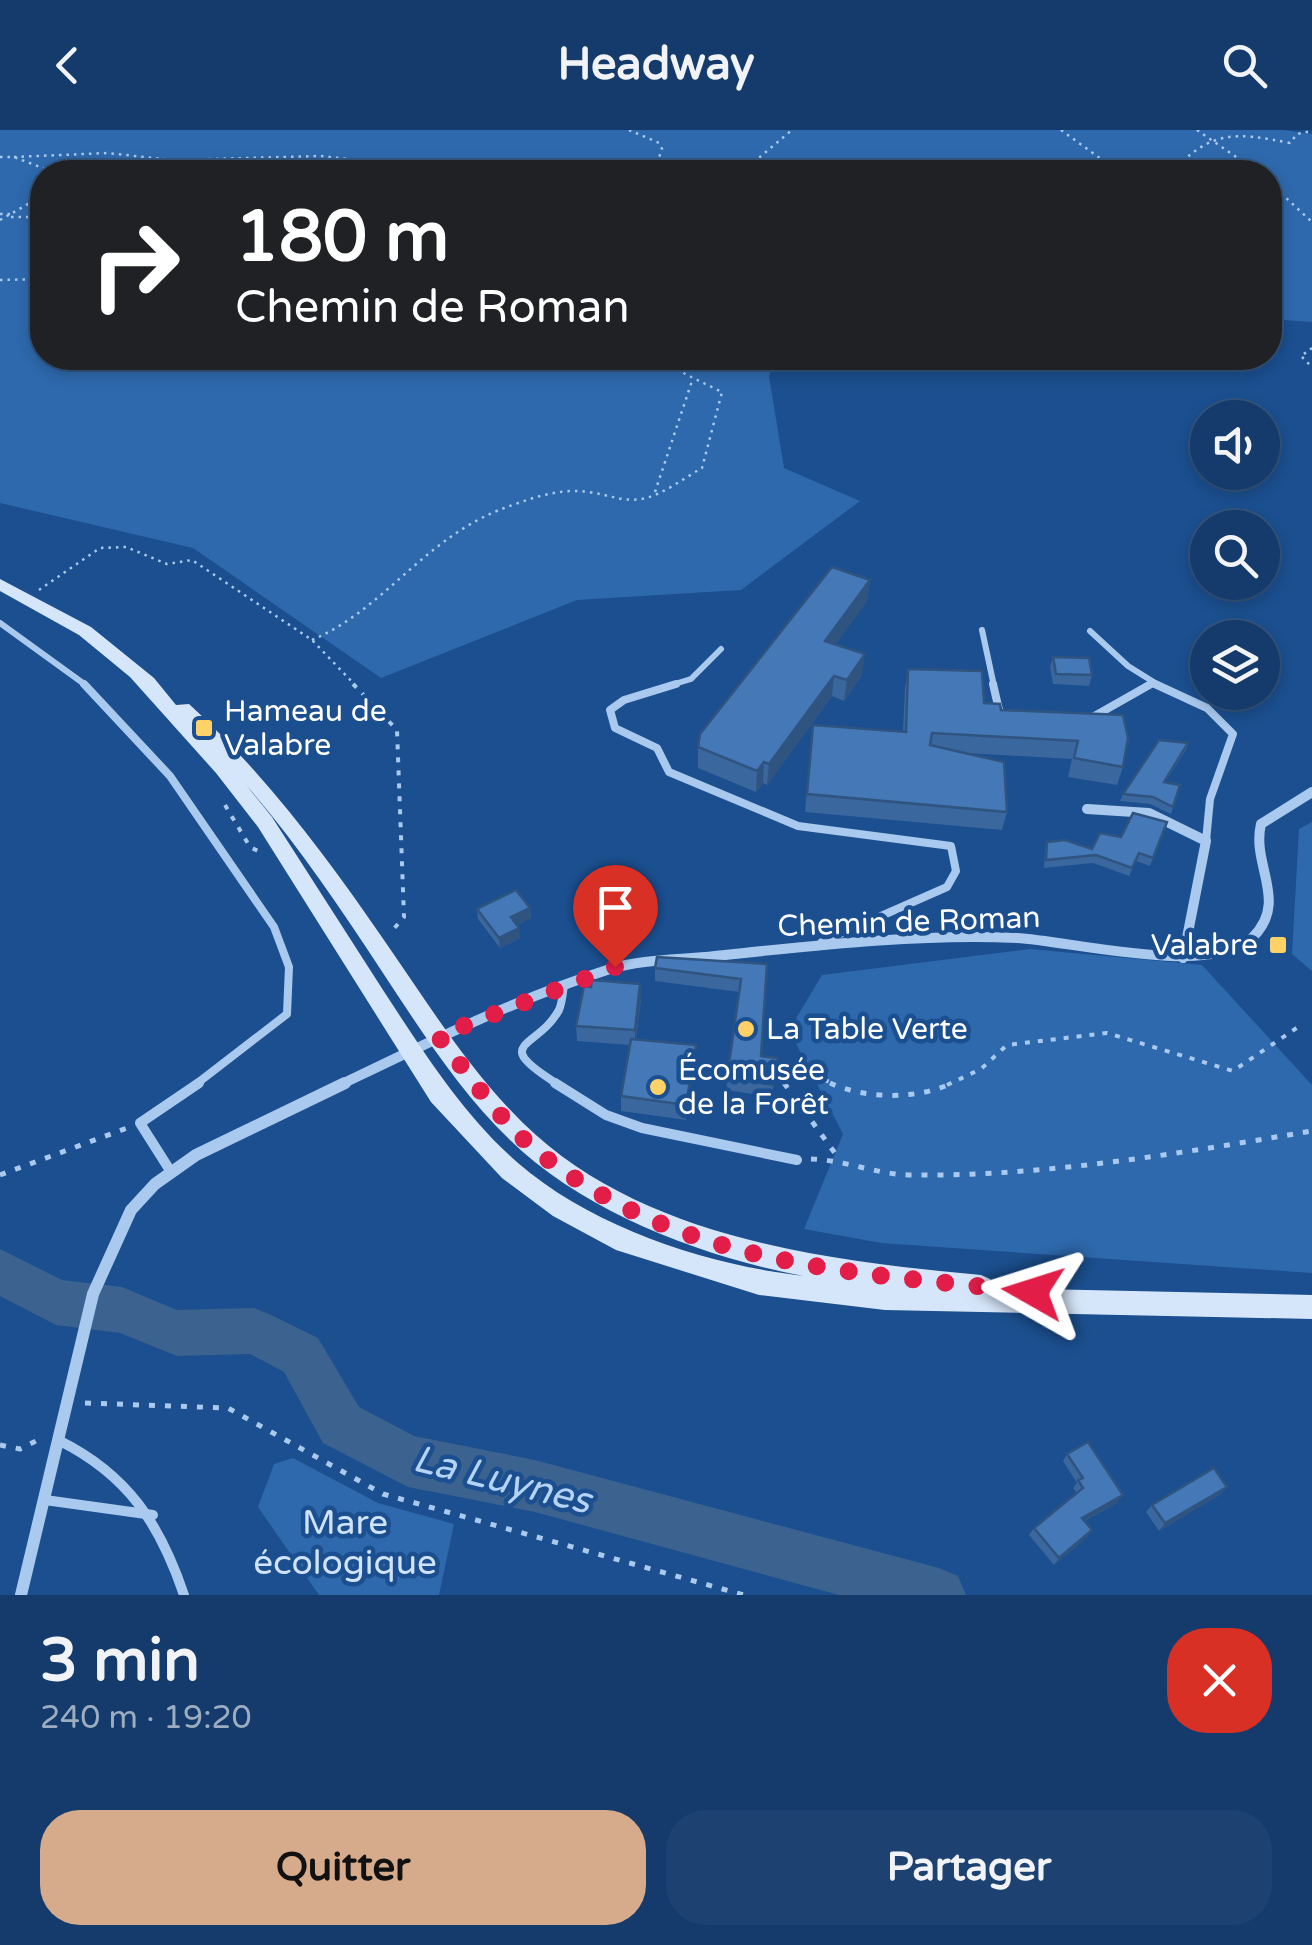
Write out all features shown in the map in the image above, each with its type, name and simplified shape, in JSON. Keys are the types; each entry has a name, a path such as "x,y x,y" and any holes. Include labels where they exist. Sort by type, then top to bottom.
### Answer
{"main road":[{"path":"0,584 85,631 185,709 288,820 438,1036 505,1121 542,1155 648,1217 723,1248 865,1277 1124,1302"},
{"path":"138,675 223,768 265,822 403,1051 450,1107 510,1171 562,1208 625,1242 759,1283 855,1295 1312,1307"}],"street":[{"name":"Chemin de Roman","path":"21,1595 93,1294 132,1210 171,1172 403,1051 615,967 813,946 1016,938 1183,958 1218,952 1259,932 1272,896 1256,845 1261,824 1312,792"},
{"path":"1087,809 1122,806 1158,814 1206,841 1183,958"}],"lane":[{"path":"0,623 78,678 136,739 223,848 282,941 292,982 288,1014 231,1061 140,1123 171,1172"},
{"path":"982,630 996,704 1008,714"},
{"path":"1090,630 1152,683 1195,698 1222,718 1233,734 1210,799 1206,841"},
{"path":"720,650 691,679 624,700 610,710 616,728 657,748 669,772 798,826 951,846 956,871 946,887 813,946"},
{"path":"1085,722 1152,683"},
{"path":"564,985 560,1010 525,1042 522,1055 528,1065 606,1115 642,1128 796,1160"},
{"path":"60,1441 115,1473 153,1514 184,1595"},
{"path":"44,1500 153,1514"}],"path":[{"path":"629,130 659,142 662,150 658,160"},
{"path":"756,160 792,130"},
{"path":"1061,130 1102,160"},
{"path":"1197,130 1243,160"},
{"path":"1182,160 1196,144 1244,134 1290,144 1297,134 1312,131"},
{"path":"0,156 106,153 172,160 320,156 359,160"},
{"path":"14,156 30,163"},
{"path":"1282,194 1312,222"},
{"path":"0,220 30,203"},
{"path":"0,214 11,214"},
{"path":"6,217 30,217"},
{"path":"0,280 30,279"},
{"path":"1312,348 1301,356 1312,367"},
{"path":"312,640 343,627 435,544 497,511 552,493 586,491 618,500 655,494 679,483 706,460 722,392 685,370"},
{"path":"655,494 693,378"},
{"path":"30,598 100,548 126,547 167,564 192,560 312,640 396,730 404,916 384,940"},
{"path":"770,1063 857,1095 937,1090 982,1069 1007,1045 1107,1034 1233,1071 1298,1027"},
{"path":"783,1065 782,1081 800,1100 820,1140 839,1158 869,1170 913,1176 961,1170 1016,1172 1196,1151 1312,1131"},
{"path":"0,1175 140,1123"},
{"path":"796,1160 839,1158"},
{"path":"69,1402 228,1408 382,1494 744,1595"},
{"path":"0,1445 20,1449 44,1437"}],"green space":[{"path":"0,130 1283,130 1312,134 1312,322 1282,320 1282,160 30,160 30,370 771,370 784,468 860,501 741,590 577,600 381,678 193,548 0,503"},
{"path":"1312,822 1312,971 1292,954 1299,829"},
{"path":"1030,949 1202,965 1312,1085 1312,1273 881,1243 804,1229 843,1134 789,1030 822,975"},
{"name":"Mare écologique","path":"293,1458 378,1503 454,1524 439,1595 319,1595 258,1507 274,1464"}],"building":[{"path":"832,567 870,580 825,641 865,654 847,680 834,676 769,764 764,762 757,771 698,747 700,734"},
{"path":"1053,657 1089,658 1092,675 1056,674"},
{"path":"908,669 982,671 984,703 1000,704 1001,710 1123,715 1128,738 1123,767 1074,758 1078,741 932,733 930,745 1004,762 1007,812 807,794 813,725 906,732"},
{"path":"1159,740 1188,743 1164,782 1180,785 1173,807 1153,797 1123,794"},
{"path":"1133,813 1167,822 1153,858 1139,853 1132,868 1096,855 1046,860 1047,842 1065,840 1092,849 1100,833 1121,837"},
{"path":"516,890 530,908 511,917 519,928 499,938 477,909"},
{"path":"657,957 767,964 761,1056 777,1058 774,1085 727,1078 741,979 655,968"},
{"path":"592,980 640,984 635,1030 576,1026 584,986 591,987"},
{"name":"Écomusée de la Forêt","path":"631,1039 696,1045 686,1105 621,1096"},
{"path":"1088,1442 1123,1495 1082,1518 1092,1530 1059,1558 1034,1528 1083,1488 1078,1480 1083,1478 1067,1454"},
{"path":"1214,1468 1227,1487 1165,1523 1152,1505"}],"waterway":[{"name":"La Luynes","path":"0,1271 56,1302 122,1310 177,1333 254,1331 301,1355 341,1425 408,1461 535,1486 939,1595"}],"place":[{"name":"Hameau de Valabre","path":"204,728"},
{"name":"Valabre","path":"1278,945"},
{"name":"La Table Verte","path":"746,1029"},
{"name":"Écomusée de la Forêt","path":"658,1087"}],"route":[{"path":"615,967 490,1012 438,1036 505,1121 542,1155 648,1217 723,1248 865,1277 1033,1292"}]}
